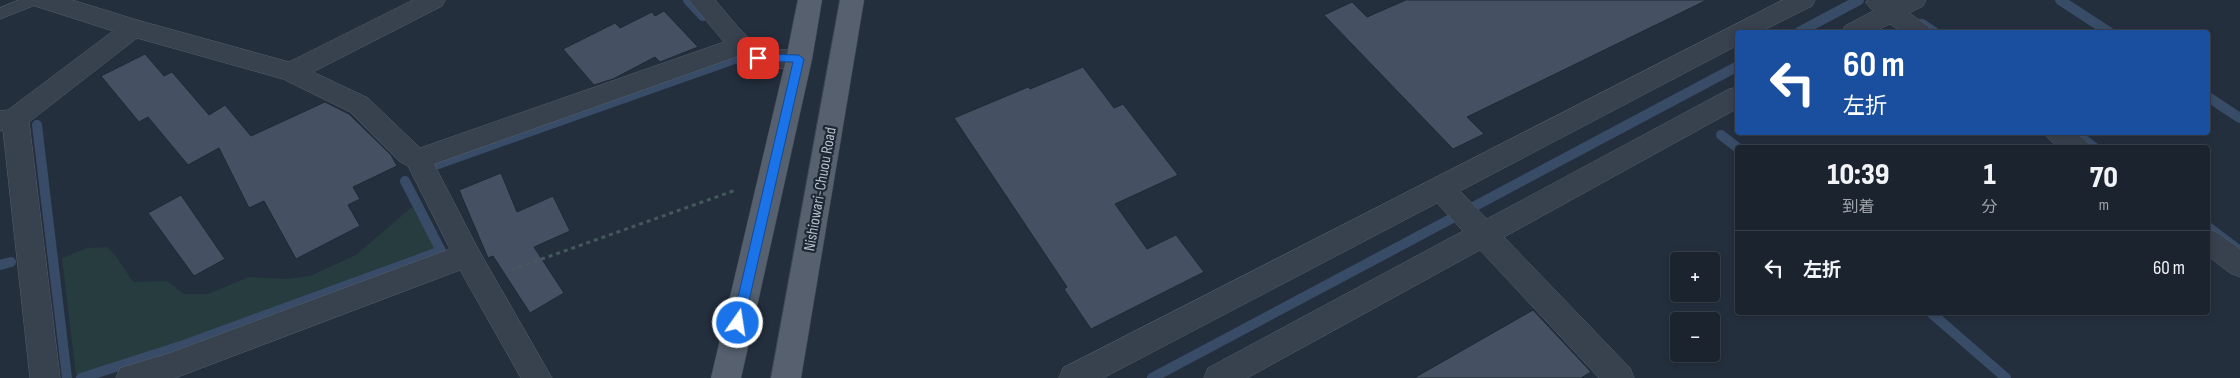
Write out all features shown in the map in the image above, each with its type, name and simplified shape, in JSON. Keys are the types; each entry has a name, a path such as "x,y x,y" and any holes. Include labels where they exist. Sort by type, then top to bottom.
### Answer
{"main road":[{"path":"726,378 799,59 810,0"},
{"name":"Nishiowari-Chuou Road","path":"786,378 852,0"}],"street":[{"path":"44,0 133,28 291,72 359,105 409,154 418,159 467,255 537,378"},
{"path":"291,72 433,0"},
{"path":"701,0 741,45 758,58 799,59"},
{"path":"1745,30 1803,0"},
{"path":"1856,30 1883,6 1914,0"},
{"path":"1883,6 1916,30"},
{"path":"45,378 8,120 133,28"},
{"path":"1074,378 1444,193 1735,35"},
{"path":"418,159 741,45"},
{"path":"1225,377 1479,229 1735,98"},
{"path":"2061,135 2074,145"},
{"path":"1444,193 1619,378"},
{"path":"2210,242 2240,264"},
{"path":"131,378 171,366 467,255"}],"lane":[{"path":"0,14 33,0"}],"path":[{"path":"482,281 772,177"}],"green space":[{"path":"412,207 437,250 185,341 76,375 62,258 87,248 107,247 134,282 167,281 184,294 208,294 249,277 287,279 310,276 356,255"}],"building":[{"path":"1406,0 1707,0 1467,117 1484,134 1453,149 1324,15 1352,2 1367,17"},
{"path":"664,11 698,47 660,62 655,57 613,79 594,85 563,49 615,23 620,28 652,12 655,16"},
{"path":"145,54 164,76 172,72 209,115 225,105 251,136 325,102 349,114 391,155 397,166 353,187 360,199 348,205 360,226 296,259 264,201 249,208 219,148 188,165 148,117 139,122 101,76"},
{"path":"1083,67 1114,108 1123,104 1178,175 1115,204 1147,249 1176,235 1204,272 1091,329 1064,289 1067,287 954,118 1028,87 1030,89"},
{"path":"501,173 517,212 553,196 570,231 534,247 564,293 530,313 493,256 488,258 459,190"},
{"path":"181,195 225,259 194,276 148,213"},
{"path":"1533,310 1591,372 1581,378 1414,378"}],"waterway":[{"path":"688,0 703,16"},
{"path":"1803,30 1859,0"},
{"path":"2060,0 2106,30"},
{"path":"1922,24 1931,30"},
{"path":"438,164 740,57 753,72"},
{"path":"1152,378 1735,68"},
{"path":"2210,98 2240,118"},
{"path":"37,125 67,378"},
{"path":"1721,135 1735,146"},
{"path":"2078,135 2091,145"},
{"path":"81,378 184,345 441,251 405,181"},
{"path":"2210,228 2240,251"},
{"path":"0,265 11,262"},
{"path":"1933,315 2006,378"}],"route":[{"path":"738,323 799,59 758,58"}]}
